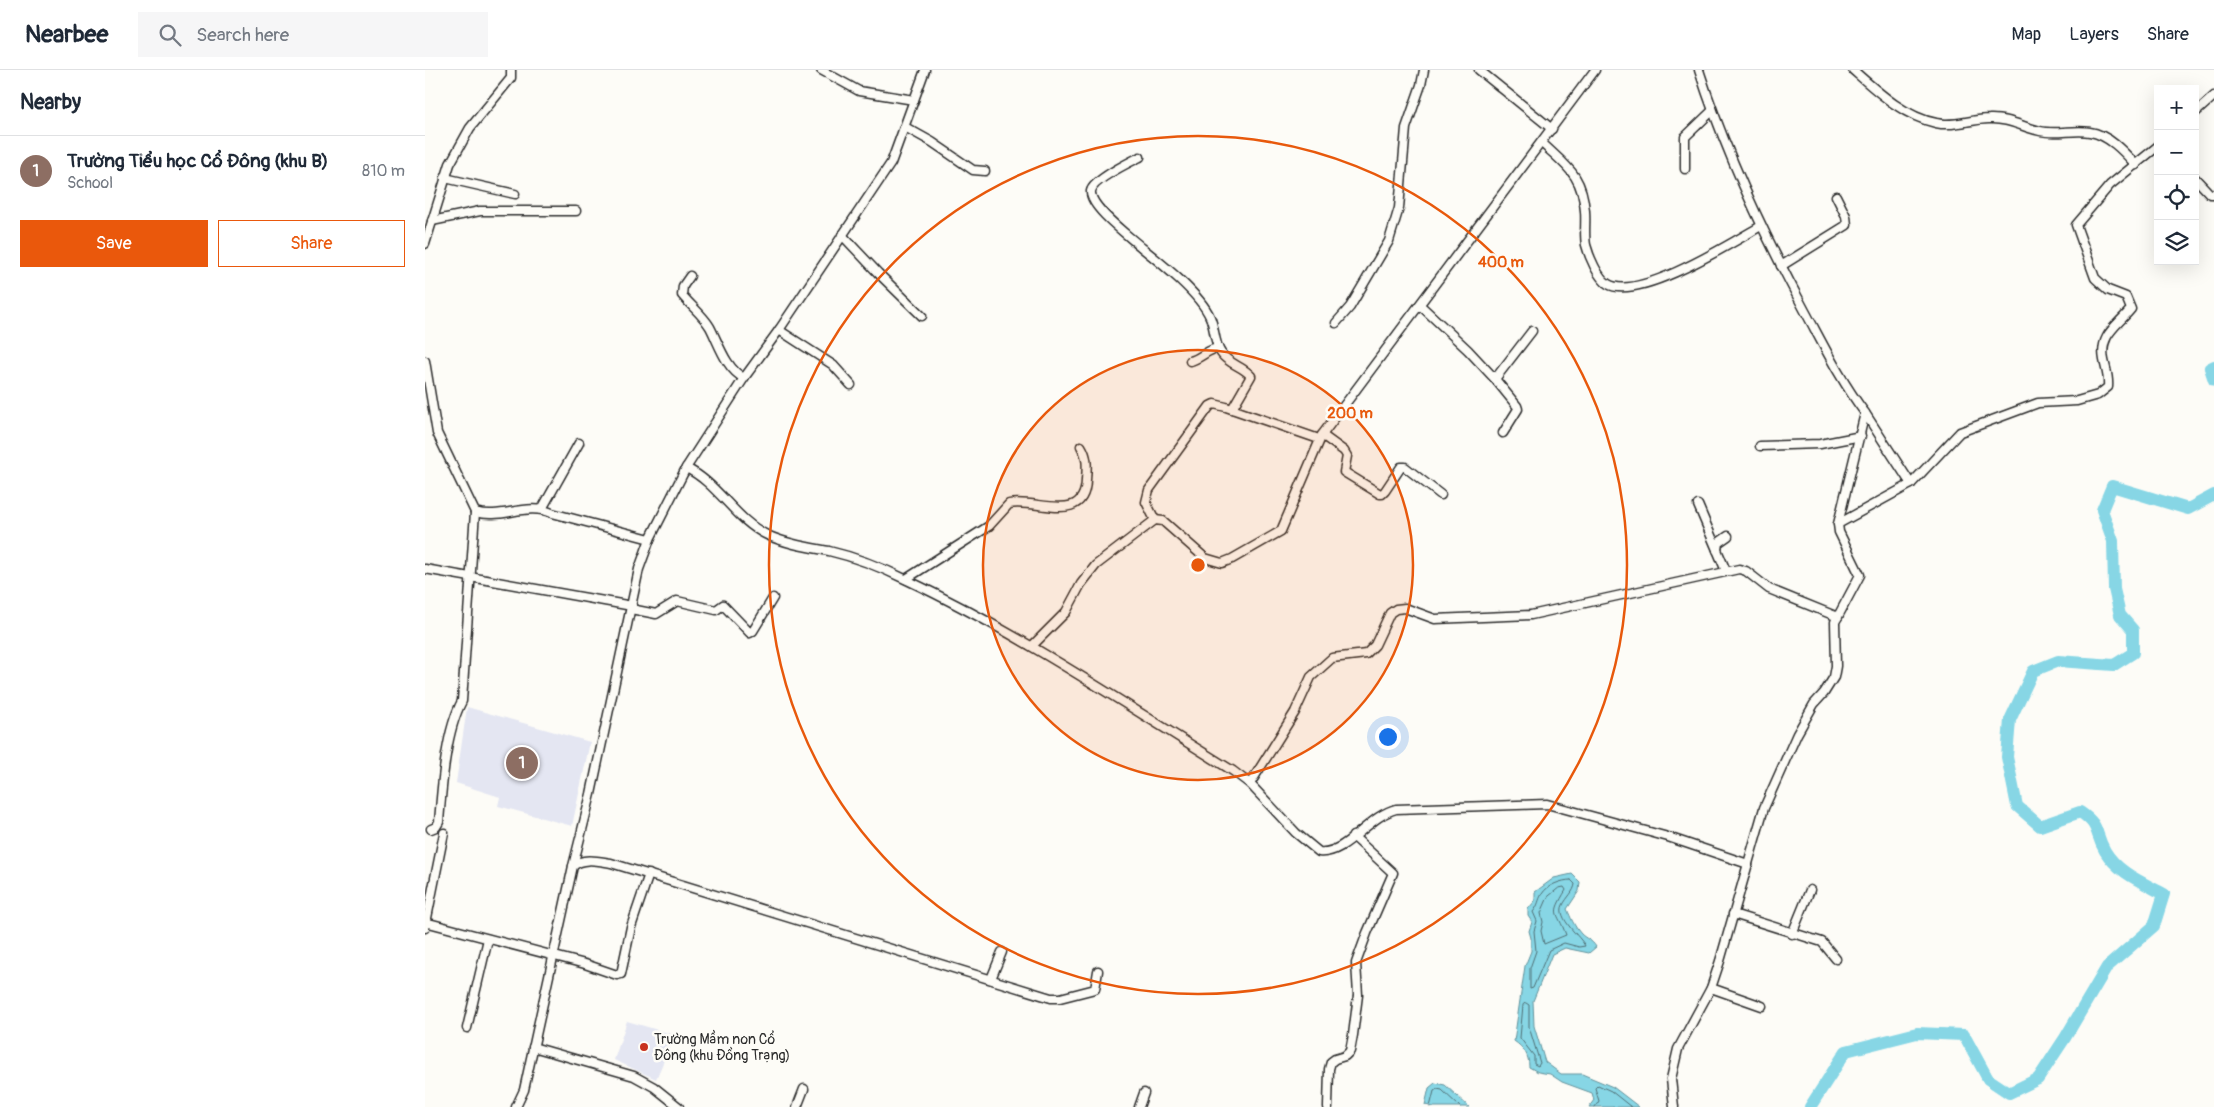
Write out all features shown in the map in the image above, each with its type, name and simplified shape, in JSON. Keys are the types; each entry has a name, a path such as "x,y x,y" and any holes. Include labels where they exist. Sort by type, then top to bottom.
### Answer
{"street":[{"path":"425,244 450,164 470,128 511,78 511,70"},
{"path":"821,70 859,91 914,100"},
{"path":"516,1107 524,1090 573,866 591,794 639,569 650,539 686,468 744,378 779,330 891,163 925,70"},
{"path":"1336,323 1350,307 1389,241 1399,208 1406,128 1421,85 1424,70"},
{"path":"1479,70 1552,129"},
{"path":"1032,646 1066,612 1081,584 1096,565 1155,520 1163,521 1205,558 1222,563 1278,534 1284,527 1321,437 1595,70"},
{"path":"1699,70 1712,111 1761,226 1781,266 1839,374 1911,484"},
{"path":"1853,70 1900,108 1937,124 1963,124 1986,119 2004,119 2039,131 2058,134 2090,132 2104,137 2121,148 2136,165"},
{"path":"2199,109 2214,96"},
{"path":"1685,169 1685,137 1712,111"},
{"path":"905,127 932,142 973,170 985,171"},
{"path":"1542,143 1572,172 1581,186 1588,250 1600,277 1613,286 1648,282 1674,274 1761,226"},
{"path":"1838,524 1911,484 1960,432 2038,403 2077,401 2098,395 2109,387 2109,377 2102,348 2109,332 2131,308 2126,297 2108,290 2095,278 2077,225 2110,185 2154,149"},
{"path":"1140,157 1114,171 1095,186 1091,192 1093,200 1101,211 1157,260 1202,304 1211,318 1218,348 1227,359 1251,376 1231,409"},
{"path":"445,178 515,194"},
{"path":"2199,182 2210,194 2214,194"},
{"path":"1781,266 1847,225 1846,216 1836,196"},
{"path":"432,221 480,211 576,211"},
{"path":"842,235 922,316"},
{"path":"690,276 683,286 682,295 705,320 728,361 738,374 744,378"},
{"path":"1420,305 1468,350 1517,406 1518,409 1503,432"},
{"path":"779,330 833,365 851,384"},
{"path":"1495,379 1532,331"},
{"path":"1190,362 1199,359 1213,348 1218,348"},
{"path":"425,361 427,387 437,433 475,512 462,701 456,713 451,732 439,822 437,827 431,829"},
{"path":"1155,520 1147,502 1152,485 1207,408 1214,404 1321,437 1344,451 1347,456 1345,472 1380,494 1385,491 1397,471 1401,467 1405,467 1441,495"},
{"path":"1674,1107 1671,1079 1678,1049 1711,988 1764,808 1797,734 1814,704 1824,693 1833,677 1836,666 1835,622 1860,575 1839,532 1838,524 1861,436 1865,413"},
{"path":"1760,446 1820,444 1861,436"},
{"path":"542,509 579,443"},
{"path":"906,579 989,526 1009,504 1063,508 1081,498 1086,492 1087,459 1081,446"},
{"path":"686,468 697,473 743,518 766,534 800,547 851,557 906,579 1032,646 1233,771 1250,784 1296,834 1319,852 1335,850 1380,814 1396,808 1540,803 1566,808 1668,837 1748,864"},
{"path":"1698,505 1726,571"},
{"path":"475,512 485,515 525,509 542,509 650,539"},
{"path":"1717,550 1719,542 1729,536"},
{"path":"425,568 471,575 656,614 677,601 716,610 723,605 750,633 773,598"},
{"path":"1250,784 1295,712 1311,677 1332,658 1367,654 1375,645 1390,613 1396,609 1410,609 1435,619 1531,615 1742,569 1769,589 1838,616"},
{"path":"444,834 425,924 585,964 617,975 621,974 631,927 649,874"},
{"path":"1328,1107 1329,1069 1335,1059 1345,1056 1350,1051 1355,1026 1358,995 1356,964 1393,873 1353,836"},
{"path":"573,866 579,861 585,860 611,863 1051,998 1060,998 1095,990 1098,971"},
{"path":"1793,934 1810,890"},
{"path":"1733,914 1822,942 1835,959"},
{"path":"467,1028 488,939"},
{"path":"991,979 1002,952"},
{"path":"1711,988 1762,1006"},
{"path":"533,1047 634,1076 654,1087 679,1107"},
{"path":"797,1107 804,1089"},
{"path":"1139,1107 1144,1093"}],"shaded area":[{"path":"467,707 590,742 572,826 498,806 500,797 456,783"},
{"name":"Trường Mầm non Cổ Đông (khu Đồng Trạng)","path":"627,1021 675,1035 656,1079 614,1060"}],"water":[{"path":"1572,874 1580,882 1579,891 1567,909 1579,931 1596,947 1589,953 1565,948 1552,954 1533,1001 1534,1026 1545,1062 1561,1074 1582,1074 1613,1087 1639,1107 1589,1107 1594,1100 1592,1093 1562,1082 1550,1074 1538,1072 1529,1067 1525,1052 1514,1041 1525,966 1531,951 1529,931 1532,922 1528,916 1528,909 1535,901 1535,892 1554,878"},
{"path":"1435,1083 1445,1085 1469,1107 1434,1107 1425,1105 1429,1088"}],"waterway":[{"path":"2214,366 2210,368 2214,380"},
{"path":"1810,1107 1846,1051 1917,1033 1964,1035 1988,1079 2009,1093 2038,1079 2107,967 2154,926 2164,894 2131,876 2110,859 2094,825 2087,817 2080,812 2040,826 2017,806 2007,757 2010,720 2033,671 2058,661 2114,665 2133,653 2133,630 2120,615 2114,589 2113,541 2102,510 2112,486 2188,509 2214,495"}],"place":[{"name":"Trường Tiểu học Cổ Đông (khu B)","path":"522,763"},
{"name":"Trường Mầm non Cổ Đông (khu Đồng Trạng)","path":"644,1047"}]}
